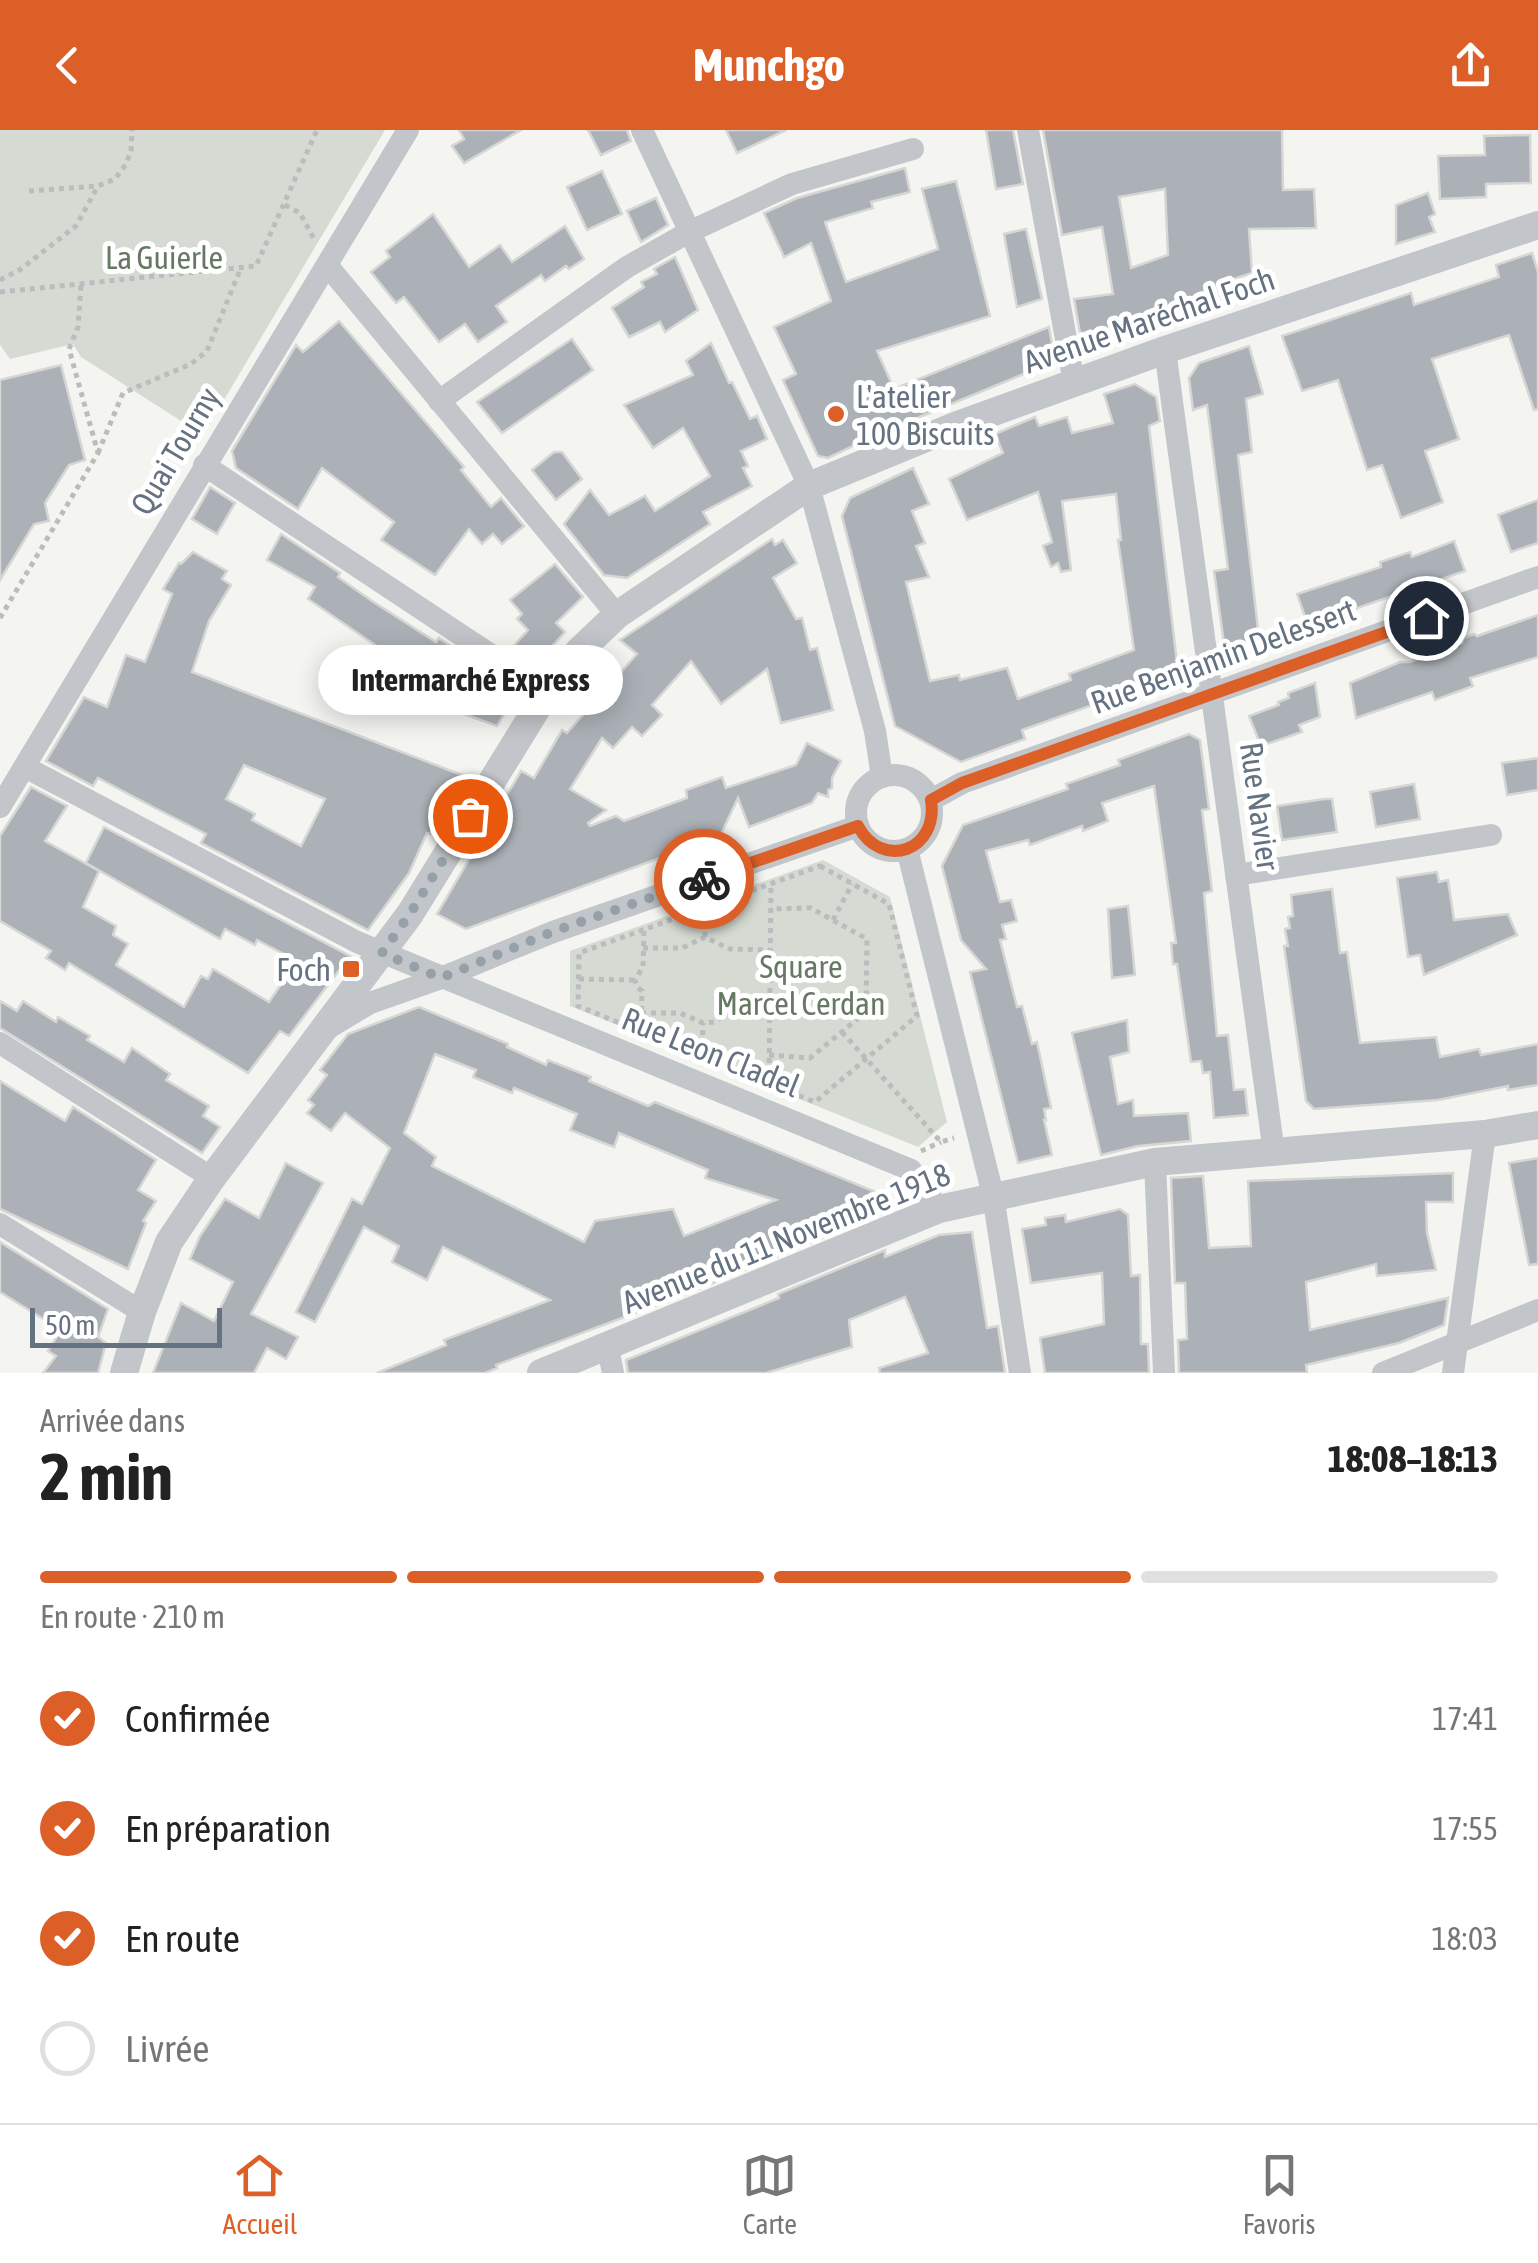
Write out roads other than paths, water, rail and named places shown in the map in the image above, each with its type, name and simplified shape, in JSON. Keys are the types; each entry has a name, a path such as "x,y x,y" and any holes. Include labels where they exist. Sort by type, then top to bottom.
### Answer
{"street":[{"name":"Quai Tourny","path":"0,806 408,130"},
{"path":"642,130 810,486 875,731 882,776"},
{"path":"1028,130 1074,383"},
{"path":"439,401 627,267 689,232 792,184 913,150"},
{"name":"Avenue Maréchal Foch","path":"124,1373 169,1242 212,1178 410,914 546,692 578,652 617,615 810,486 955,426 1165,350 1538,225"},
{"path":"330,259 439,401 617,615"},
{"name":"Rue Navier","path":"1165,350 1274,1153"},
{"path":"204,465 546,692"},
{"name":"Rue Benjamin Delessert","path":"931,800 962,783 1538,577"},
{"name":"Rue Leon Cladel","path":"25,767 382,953 901,1165 911,1170 939,1209"},
{"path":"882,776 906,776 925,790 931,800 931,824 926,834 907,849 883,850 864,836 858,826 858,802 871,782 882,776"},
{"path":"441,978 552,932 858,826"},
{"path":"1236,875 1491,835"},
{"path":"907,849 994,1195 1020,1373"},
{"name":"Avenue Maréchal Foch","path":"322,1031 370,1003 441,978"},
{"path":"0,1043 212,1178"},
{"name":"Avenue du 11 Novembre 1918","path":"540,1373 611,1360 939,1209 994,1195 1155,1162 1486,1134 1538,1125"},
{"path":"1453,1373 1486,1134"},
{"path":"1155,1162 1164,1373"},
{"path":"0,1224 142,1312"},
{"path":"1383,1373 1538,1310"}],"place":[{"name":"L'atelier 100 Biscuits","path":"836,414"},
{"name":"Intermarché Express","path":"470,816"},
{"name":"Foch","path":"351,969"}],"park label":[{"name":"La Guierle","path":"164,257"},
{"name":"Square Marcel Cerdan","path":"801,984"}]}
